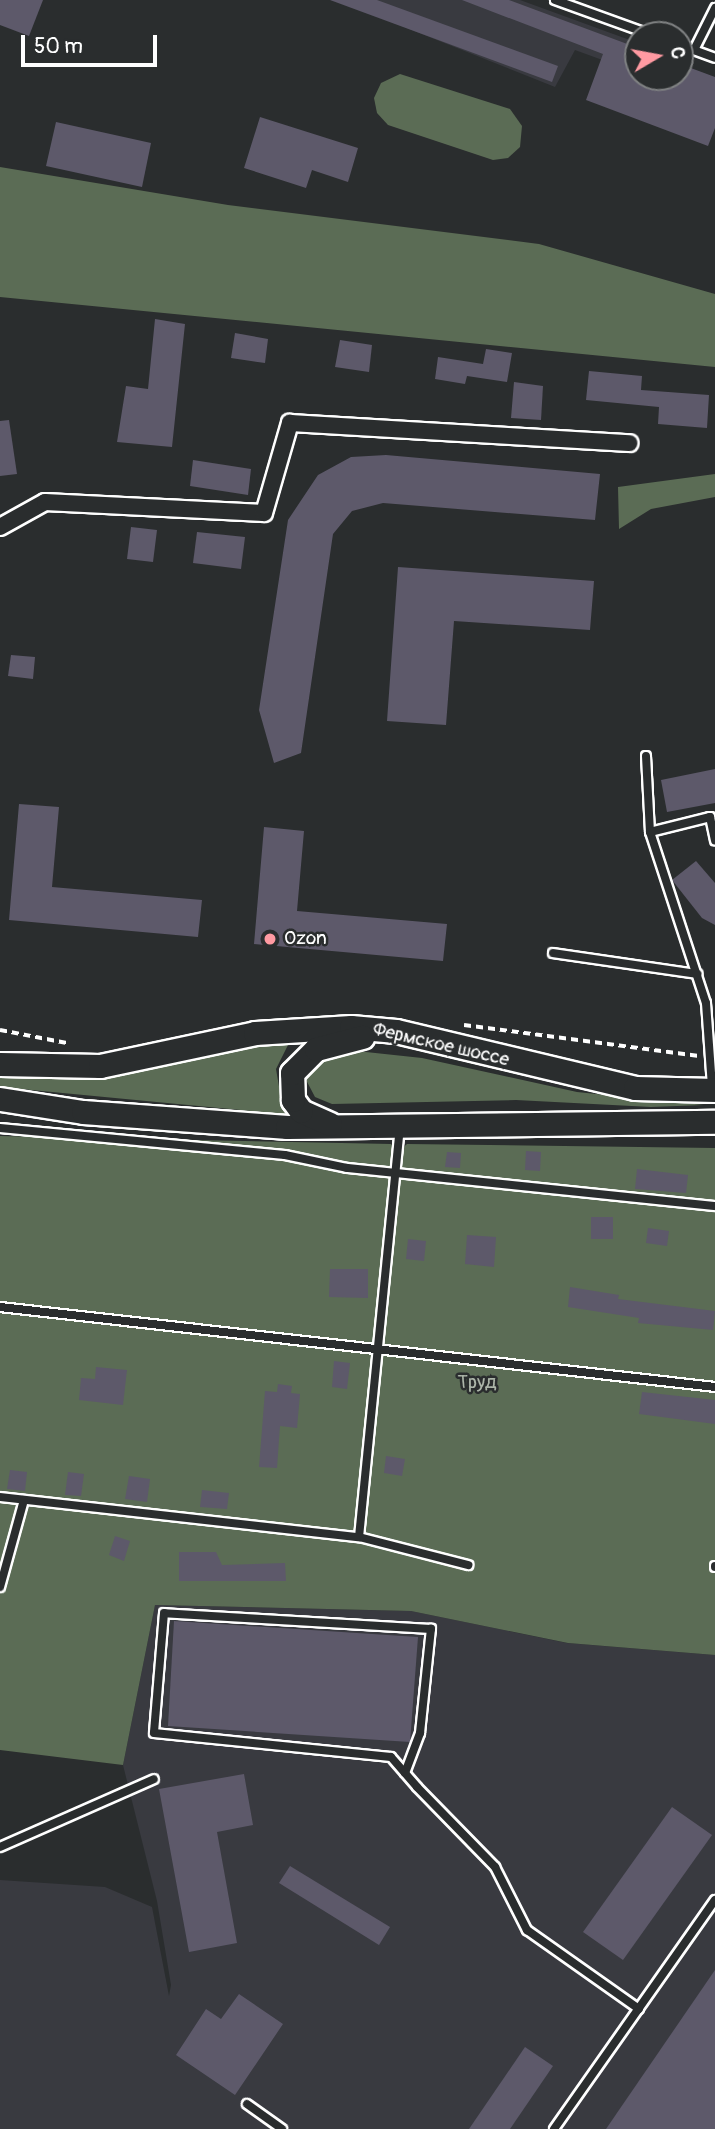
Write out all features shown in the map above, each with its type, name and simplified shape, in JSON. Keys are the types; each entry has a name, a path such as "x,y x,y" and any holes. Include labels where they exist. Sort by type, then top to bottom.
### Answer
{"main road":[{"name":"Фермское шоссе","path":"0,1064 100,1066 255,1033 311,1027 396,1031 622,1085 713,1090"},
{"path":"342,1127 301,1111 293,1100 292,1073 316,1049 396,1031"},
{"path":"0,1099 83,1112 287,1128 715,1122"}],"street":[{"path":"0,527 44,502 264,513 290,423 629,443"}],"lane":[{"path":"555,0 624,25"},
{"path":"715,8 694,50 715,58"},
{"path":"646,756 650,832 706,1003 713,1090"},
{"path":"650,832 710,817 715,840"},
{"path":"553,953 697,974"},
{"path":"359,1537 400,1127"},
{"path":"0,1128 285,1155 396,1172 715,1206"},
{"path":"0,1307 715,1387"},
{"path":"0,1497 359,1537 468,1565"},
{"path":"0,1587 24,1500"},
{"path":"405,1773 420,1734 431,1629 164,1613 154,1733 391,1757 405,1773 495,1867 527,1930 639,2009"},
{"path":"0,1847 154,1779"},
{"path":"554,2129 715,1900"},
{"path":"247,2104 282,2129"}],"shaded area":[{"path":"336,0 520,0 624,38 624,68 575,50 555,87"},
{"path":"155,1605 411,1611 567,1643 715,1655 715,2129 0,2129 0,1880 105,1887 152,1907 169,1996 171,1985 157,1901 123,1765"}],"green space":[{"path":"400,74 510,109 522,126 520,147 508,158 493,160 388,125 377,113 374,98 381,83"},
{"path":"0,167 228,205 539,244 715,294 715,367 0,297"},
{"path":"715,474 715,497 651,509 619,529 618,487"},
{"path":"291,1039 276,1069 281,1098 294,1115 0,1087 0,1073 46,1079 104,1077"},
{"path":"338,1049 422,1058 577,1092 704,1105 651,1107 516,1100 332,1104 315,1097 305,1078 309,1063"},
{"name":"Труд","path":"0,1136 391,1144 398,1152 407,1144 715,1148 715,1655 568,1643 411,1611 155,1605 123,1765 0,1750"}],"building":[{"path":"0,0 43,0 29,36 0,25"},
{"path":"330,0 377,0 558,66 552,82"},
{"path":"462,0 509,0 624,43 624,91 694,91 694,69 715,77 715,128 708,146 586,100 603,54"},
{"path":"260,117 358,148 348,182 312,170 306,188 244,168"},
{"path":"56,122 151,143 142,187 46,166"},
{"path":"155,319 185,324 172,447 117,442 126,386 148,389"},
{"path":"235,333 268,339 265,363 231,358"},
{"path":"340,340 372,345 369,372 335,367"},
{"path":"486,349 512,353 507,382 467,376 465,384 435,379 438,357 483,364"},
{"path":"589,371 642,376 641,390 709,395 707,428 658,424 659,407 586,400"},
{"path":"514,382 543,386 541,420 511,418"},
{"path":"9,420 17,474 0,476 0,421"},
{"path":"386,455 600,474 595,520 383,503 352,511 333,534 301,753 274,763 259,710 288,520 318,475 351,457"},
{"path":"193,460 251,469 248,495 190,486"},
{"path":"131,527 157,530 153,562 127,559"},
{"path":"197,532 245,537 241,569 193,563"},
{"path":"398,567 594,581 590,630 454,621 446,725 387,721"},
{"path":"11,655 35,657 33,679 8,676"},
{"path":"715,769 715,803 667,812 661,780"},
{"path":"19,804 59,807 52,887 202,900 198,937 9,920"},
{"path":"264,827 304,831 297,911 447,924 443,961 254,944"},
{"path":"696,861 715,883 715,925 702,918 672,880"},
{"path":"526,1151 541,1152 540,1171 525,1170"},
{"path":"447,1152 461,1153 460,1168 445,1167"},
{"path":"637,1169 688,1175 686,1193 635,1189"},
{"path":"591,1217 613,1217 613,1239 591,1239"},
{"path":"648,1228 669,1231 667,1246 646,1243"},
{"path":"467,1235 496,1237 494,1267 465,1264"},
{"path":"408,1239 426,1241 424,1261 406,1259"},
{"path":"330,1269 368,1269 368,1298 329,1297"},
{"path":"570,1287 619,1295 618,1299 715,1311 713,1330 638,1323 639,1318 568,1307"},
{"path":"334,1361 350,1363 347,1389 332,1387"},
{"path":"96,1367 127,1370 123,1405 79,1400 81,1378 95,1379"},
{"path":"278,1384 292,1386 291,1393 300,1394 297,1428 280,1426 277,1468 259,1467 265,1391 277,1392"},
{"path":"642,1392 715,1400 715,1424 639,1414"},
{"path":"386,1456 405,1459 402,1476 384,1473"},
{"path":"10,1470 27,1472 25,1491 7,1489"},
{"path":"68,1472 84,1474 81,1496 65,1495"},
{"path":"129,1476 150,1479 147,1502 125,1499"},
{"path":"202,1490 229,1493 227,1509 200,1507"},
{"path":"115,1536 130,1541 124,1561 109,1555"},
{"path":"179,1552 216,1552 222,1565 285,1563 286,1581 179,1581"},
{"path":"174,1621 418,1637 410,1742 168,1726"},
{"path":"244,1774 253,1825 217,1832 237,1943 189,1952 159,1789"},
{"path":"672,1807 712,1835 623,1960 583,1932"},
{"path":"290,1866 390,1927 379,1945 279,1883"},
{"path":"715,1970 715,2129 606,2129"},
{"path":"239,1994 283,2024 235,2095 176,2055 206,2009 221,2019"},
{"path":"525,2047 553,2066 510,2129 469,2129"}],"place":[{"name":"Ozon","path":"270,939"}]}
